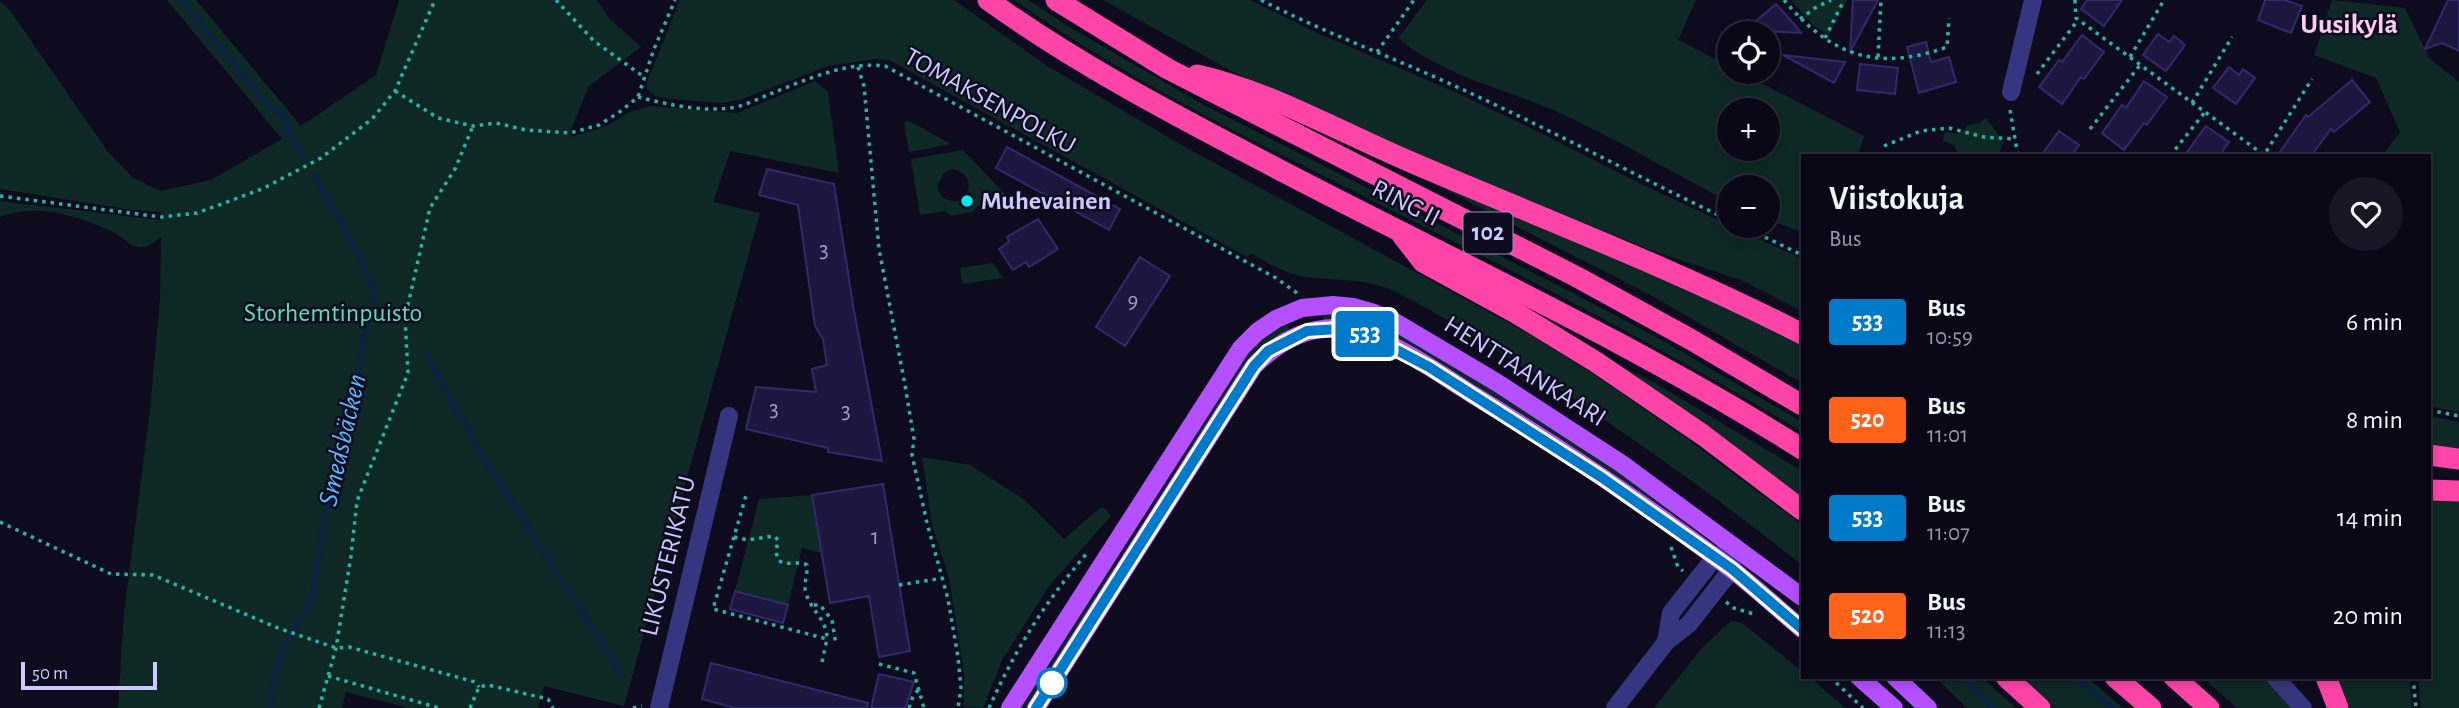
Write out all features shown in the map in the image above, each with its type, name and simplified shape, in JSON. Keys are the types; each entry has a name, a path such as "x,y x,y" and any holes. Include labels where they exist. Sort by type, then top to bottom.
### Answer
{"highway":[{"name":"RING II","path":"988,0 1056,46 1174,115 1580,322 1671,371 1801,448"},
{"name":"RING II","path":"1056,0 1168,69 1577,278 1690,339 1801,404"},
{"path":"1168,69 1231,83 1412,163 1660,266 1801,334"},
{"path":"1398,231 1423,262 1516,313 1618,377 1703,435 1801,509"},
{"path":"2431,455 2459,459"},
{"path":"2431,489 2459,491"},
{"path":"2008,679 2040,708"},
{"path":"2117,679 2151,708"},
{"path":"2176,679 2209,708"},
{"path":"2327,679 2338,708"}],"main road":[{"name":"HENTTAANKAARI","path":"1010,708 1241,348 1257,331 1302,308 1333,305 1353,307 1395,322 1496,382 1622,464 1801,596"},
{"name":"HENTTAANKAARI","path":"1036,708 1254,366 1268,351 1307,331 1322,329 1353,330 1368,335 1429,367 1601,477 1715,557 1801,628"},
{"path":"1861,679 1894,708"},
{"path":"1897,679 1928,708"}],"street":[{"path":"2011,92 2033,0"},
{"name":"LIKUSTERIKATU","path":"659,708 729,416"},
{"path":"1666,642 1671,613 1715,557 1734,546"},
{"path":"1615,708 1666,642 1689,624 1732,569 1734,546"},
{"path":"2277,679 2304,708"}],"path":[{"path":"0,196 161,217 197,213 262,189 321,158 372,119 395,91 435,0"},
{"path":"556,0 594,41 644,77"},
{"path":"395,91 438,118 473,126 496,123 526,130 570,132 598,125 638,97 675,0"},
{"path":"1377,52 1414,0"},
{"path":"1784,0 1800,19 1825,38 1856,55 1899,60 1920,57 1947,47 1949,18"},
{"path":"1800,19 1831,0"},
{"path":"1825,38 1844,0"},
{"path":"1878,57 1881,0"},
{"path":"2037,74 2078,20 2075,0"},
{"path":"2130,57 2164,0"},
{"path":"1262,1 1533,123 1717,214"},
{"path":"2078,20 2263,154"},
{"path":"2192,103 2232,37"},
{"name":"TOMAKSENPOLKU","path":"638,97 676,106 728,108 836,71 876,64 893,68 1276,278 1299,295 1290,298"},
{"path":"2090,130 2140,65"},
{"path":"858,67 865,96 879,249 914,439 912,455 943,579 958,657 961,688 958,708"},
{"path":"2265,154 2312,79"},
{"path":"2011,92 2010,118 2018,154"},
{"path":"2172,154 2205,112"},
{"path":"319,708 336,648 357,500 408,373 405,318 430,208 455,169 473,126"},
{"path":"1884,146 1921,131 1949,128 1984,137 2015,139"},
{"path":"1768,238 1801,254"},
{"path":"2431,410 2459,416"},
{"path":"747,492 713,609 827,639"},
{"path":"0,522 111,574 153,575 278,628 336,648 349,647 475,682 479,687"},
{"path":"734,537 748,540 770,535 777,538 778,560 787,564 807,565 806,593 827,628 822,662"},
{"path":"1662,540 1672,548 1678,567 1695,580"},
{"path":"989,708 1009,664 1055,590 1090,549"},
{"path":"899,585 943,579"},
{"path":"1713,594 1734,608 1753,612 1762,620"},
{"path":"812,605 820,605 832,620 836,645"},
{"path":"879,664 915,673 924,708"},
{"path":"328,676 439,708"},
{"path":"1832,679 1863,708"},
{"path":"2413,679 2416,708"},
{"path":"479,687 488,685 548,699 553,708"},
{"path":"470,708 479,687"},
{"path":"909,708 913,696 920,688"}],"green space":[{"name":"Storhemtinpuisto","path":"167,0 196,0 301,126 376,75 399,0 597,0 609,18 641,47 589,86 570,132 571,137 607,126 627,113 649,106 737,113 815,81 828,92 839,173 730,151 713,202 760,213 624,706 544,686 538,708 409,708 346,692 342,708 118,708 124,613 150,410 160,299 161,237 148,246 138,247 102,227 59,213 29,211 0,217 0,201 161,220 161,212 132,210 0,189 0,1 9,9 108,152 132,177 160,191 211,180 282,139"},
{"path":"680,0 954,0 1049,67 1178,143 1531,335 1592,373 1682,435 1801,524 1801,564 1635,441 1530,371 1432,311 1398,293 1373,284 1294,275 1252,254 1247,257 889,60 876,59 828,66 739,100 722,103 655,96 647,89 647,82"},
{"path":"1014,0 1029,0 1066,25 1204,105 1665,342 1801,421 1801,431 1600,317 1199,112 1059,30"},
{"path":"1103,0 1250,0 1315,32 1455,92 1717,219 1717,238 1757,238 1801,259 1801,310 1741,280 1656,252 1436,163 1235,73"},
{"path":"1427,0 1696,0 1678,40 1717,60 1717,84 1763,84 1864,136 1859,154 1801,154 1801,232 1780,224 1780,175 1717,175 1717,196 1575,120 1433,62 1398,38"},
{"path":"1791,0 1847,0 1829,35 1813,25"},
{"path":"2332,0 2405,8 2429,58 2459,82 2459,412 2431,406 2431,154 2384,154 2400,132 2376,78 2314,55"},
{"path":"1985,118 2003,143 1999,154 1958,154 1954,145 1943,141 1945,132 1959,134 1969,125 1980,123"},
{"path":"909,121 951,144 909,152 904,122"},
{"path":"963,150 1007,196 983,201 972,212 951,216 945,211 920,215 911,159","holes":["953,169 962,173 969,186 963,198 950,201 941,196 937,186 944,173"]},
{"path":"1447,188 1641,268 1801,344 1801,382 1654,297 1446,190"},
{"path":"993,263 1003,278 962,284 960,268"},
{"path":"1322,313 1363,317 1385,326 1536,415 1677,512 1672,518 1501,403 1323,321"},
{"path":"1286,323 1290,330 1261,347 1186,458 1180,454 1239,361 1256,341"},
{"path":"1623,367 1655,383 1801,470 1801,496 1712,429 1624,371"},
{"path":"2431,416 2459,422 2459,448 2431,444"},
{"path":"922,457 970,465 1025,500 1064,539 1100,508 1105,508 1111,516 1049,586 1002,660 983,708 964,707 964,672 949,578 932,525"},
{"path":"812,495 822,553 802,548 788,605 735,591 759,499"},
{"path":"2431,500 2459,500 2459,708 2421,708 2418,679 2431,679"},
{"path":"1110,565 1117,569 1029,708 1020,708"},
{"path":"1731,621 1742,623 1801,670 1801,679 1812,679 1845,708 1654,708 1702,648"},
{"path":"1937,679 1983,679 2016,708 1967,708"},
{"path":"2023,679 2089,679 2123,708 2055,708"},
{"path":"2204,679 2266,679 2294,708 2237,708"},
{"path":"2337,679 2409,679 2412,708 2350,708"}],"building":[{"path":"1853,0 1878,0 1850,52"},
{"path":"2087,0 2122,0 2104,26 2081,9"},
{"path":"2265,0 2285,0 2302,6 2291,33 2258,20"},
{"path":"2448,0 2459,0 2459,51 2442,43 2425,49"},
{"path":"1776,4 1801,33 1780,32 1780,21 1756,21"},
{"path":"2158,34 2169,42 2174,36 2185,45 2166,71 2143,55"},
{"path":"2082,35 2104,52 2084,79 2081,77 2062,104 2039,87"},
{"path":"1926,42 1931,62 1949,57 1956,82 1919,93 1907,47"},
{"path":"1783,55 1845,62 1834,83"},
{"path":"1860,64 1898,68 1895,94 1857,90"},
{"path":"2229,67 2239,75 2243,69 2255,78 2236,104 2213,88"},
{"path":"2352,80 2370,102 2334,132 2331,129 2312,154 2278,154 2306,115 2308,117"},
{"path":"2144,81 2167,97 2147,125 2144,123 2124,150 2102,133 2122,105 2126,108"},
{"path":"2206,126 2229,142 2220,154 2185,154"},
{"path":"2059,131 2079,145 2072,154 2042,154"},
{"path":"1007,147 1120,209 1109,230 996,168"},
{"path":"767,169 834,184 882,461 828,452 828,448 746,429 756,387 816,392 812,369 827,365 823,339 815,326 798,205 759,195"},
{"path":"1038,219 1058,249 1029,267 1026,262 1013,270 999,249 1009,242 1007,237"},
{"path":"1140,257 1170,276 1125,346 1096,327"},
{"path":"883,484 910,651 879,657 869,596 830,603 812,495"},
{"path":"735,591 788,605 783,623 730,609"},
{"path":"711,663 868,703 867,708 735,708 702,699"},
{"path":"879,674 914,682 905,708 871,708"}],"waterway":[{"name":"Smedsbäcken","path":"181,0 271,110 278,110 284,116 289,135 303,157"},
{"name":"Smedsbäcken","path":"270,708 275,671 286,642 312,600 323,525 347,443 350,409 374,293 365,266 315,176"},
{"path":"426,355 486,462 623,676"},
{"path":"1963,679 1992,708"},
{"path":"2076,679 2112,708"}],"bus line":[{"name":"533","path":"1036,708 1254,366 1268,351 1286,340 1307,331 1322,329 1353,330 1368,335 1429,367 1513,419 1732,569 1801,628"}],"place":[{"name":"Muhevainen","path":"967,201"}],"district":[{"name":"Uusikylä","path":"2349,25"}]}
